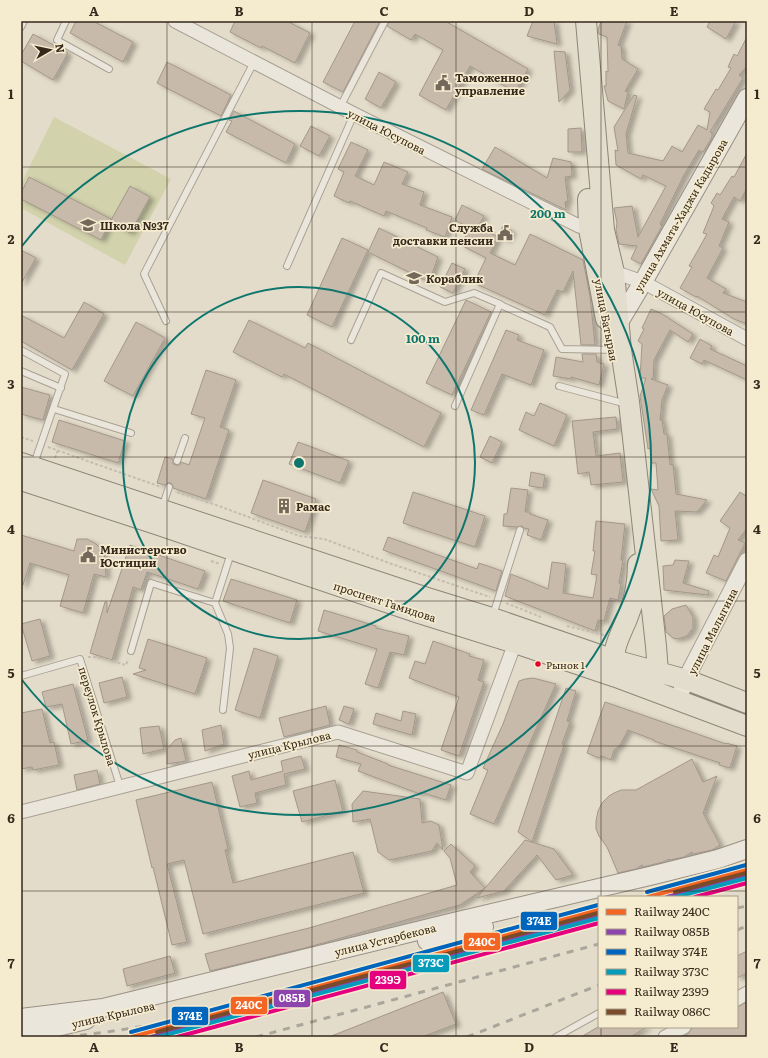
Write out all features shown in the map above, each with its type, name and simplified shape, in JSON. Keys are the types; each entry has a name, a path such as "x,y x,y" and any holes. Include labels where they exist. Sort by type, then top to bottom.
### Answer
{"main road":[{"name":"улица Батырая","path":"576,21 596,229 606,274 613,323 610,344 617,350 626,403 656,646 654,680"},
{"name":"улица Батырая","path":"586,21 596,229"},
{"name":"улица Ахмата-Хаджи Кадырова","path":"613,323 643,282 747,98"},
{"name":"улица Батырая","path":"615,668 617,639 627,618 636,588 638,573 638,552 626,403"},
{"name":"проспект Гамидова","path":"25,470 162,509 422,605 515,643 615,668 654,680 688,676 747,703"},
{"name":"проспект Гамидова","path":"25,470 232,550 422,605 495,609 615,668"},
{"name":"проспект Гамидова","path":"654,680 677,701 747,726"},
{"name":"улица Устарбекова","path":"22,1030 103,1008 454,922 654,875 718,859 747,849"},
{"path":"609,896 651,886 747,858"},
{"name":"улица Крылова","path":"22,1030 442,938 598,898"}],"street":[{"name":"улица Юсупова","path":"175,21 340,107 579,226 596,229"},
{"name":"улица Юсупова","path":"606,274 643,282 747,339"},
{"name":"улица Малыгина","path":"677,701 688,676 747,561"},
{"path":"627,618 638,612 644,614 653,623"},
{"name":"улица Крылова","path":"21,812 338,732 467,774 515,643"},
{"path":"738,998 747,993"},
{"path":"665,1037 682,1028"}],"lane":[{"path":"21,27 24,21"},
{"path":"66,21 57,40 109,69"},
{"path":"340,107 385,21"},
{"path":"166,321 144,274 254,62"},
{"path":"287,266 354,114"},
{"path":"351,340 381,273 445,302 474,294 500,304 550,327 562,349 617,350"},
{"path":"455,406 500,304"},
{"path":"21,350 65,374 42,444 25,470"},
{"path":"21,371 61,388"},
{"path":"559,386 626,403"},
{"path":"54,409 131,433"},
{"path":"177,461 186,438"},
{"path":"162,509 168,488"},
{"path":"495,609 520,530"},
{"path":"223,710 230,648 228,634 215,603 232,550"},
{"path":"131,650 151,583 215,603"},
{"name":"переулок Крылова","path":"21,676 80,658 120,786"},
{"path":"556,1037 598,1014"}],"path":[{"path":"21,437 219,506 299,536 324,539 392,564 495,609 546,619"},
{"path":"567,626 617,639"},
{"path":"80,658 93,657 126,665 131,650"}],"green space":[{"path":"54,117 171,179 125,265 21,208 21,184"}],"building":[{"path":"76,21 93,21 133,42 123,62 70,33"},
{"path":"235,21 287,21 310,33 295,63 230,32"},
{"path":"355,21 380,21 343,92 323,82"},
{"path":"389,21 445,21 528,69 515,92 470,66 446,110 419,95 443,50 415,34 411,40 387,26"},
{"path":"533,21 554,21 557,44 527,36"},
{"path":"601,21 627,21 618,45 621,46 622,59 638,69 625,91 628,92 624,109 608,101 604,86 606,86 606,71 608,72 607,37 599,34 598,30"},
{"path":"710,21 736,21 726,39 707,27"},
{"path":"33,34 68,53 53,80 21,61 21,55"},
{"path":"747,37 747,66 739,75 743,78 710,132 712,133 712,137 703,152 699,150 684,175 660,224 662,226 641,264 631,259 637,246 619,244 614,208 632,206 638,237 666,186 643,175 641,179 616,165 615,150 618,151 614,127 634,95 637,96 626,134 628,153 663,161 672,146 682,152 698,125 707,130 710,112 704,109 716,89 718,90 731,68 728,67 734,54 737,56"},
{"path":"554,51 565,52 570,90 559,102"},
{"path":"167,62 231,95 221,116 157,83"},
{"path":"379,72 396,82 381,108 365,99"},
{"path":"234,111 295,144 286,163 226,132 232,121 229,120"},
{"path":"311,126 330,136 319,156 300,146"},
{"path":"581,128 582,152 568,152 568,129"},
{"path":"351,142 368,150 355,176 374,185 384,162 408,172 402,184 424,192 420,205 452,217 445,237 426,230 427,228 386,211 384,216 350,201 349,203 334,196 344,172 338,169"},
{"path":"495,147 547,178 553,158 571,162 572,176 565,177 568,201 565,202 566,210 482,169"},
{"path":"747,153 747,188 740,201 734,197 722,219 729,222 719,246 723,248 707,278 726,289 723,293 747,302 747,324 734,319 697,296 696,297 680,288 692,267 689,266 707,234 703,233 714,206 711,203 717,193 720,195 732,176 734,177"},
{"path":"29,177 111,219 101,240 21,199 21,193"},
{"path":"130,186 150,197 130,233 110,222"},
{"path":"462,205 484,216 478,227 498,237 490,253 515,265 530,234 583,260 590,296 595,345 581,345 573,271 563,292 557,290 545,315 474,283 486,258 461,245 470,228 455,220"},
{"name":"Служба доставки пенсии","path":"503,226 512,231 507,240 498,236"},
{"path":"379,228 438,257 429,282 368,252"},
{"path":"342,238 368,250 332,327 307,315"},
{"path":"21,250 36,258 21,284"},
{"path":"452,263 465,269 453,293 440,287"},
{"path":"466,300 491,312 452,395 426,383"},
{"path":"84,302 104,314 72,370 21,341 21,315 64,338"},
{"path":"651,309 662,314 693,334 688,342 670,330 654,360 653,379 651,379 668,385 662,400 660,420 662,420 664,434 667,434 670,465 673,464 676,494 707,500 697,512 675,511 678,540 661,541 659,506 651,489 658,490 656,463 651,463 651,448 648,449 640,396 646,378 640,378 642,344 638,341"},
{"path":"249,320 305,348 308,343 441,413 424,447 284,374 282,377 233,352"},
{"path":"136,322 165,338 133,396 104,381"},
{"path":"506,330 519,335 517,340 544,350 531,385 502,374 484,415 471,410"},
{"path":"700,339 712,346 710,349 747,366 747,380 704,360 702,364 690,358"},
{"path":"582,354 596,354 597,362 604,364 599,385 571,377 571,379 553,376 556,357 583,362"},
{"path":"206,370 236,380 220,427 229,430 206,499 173,488 171,483 165,485 157,483 165,457 173,459 173,464 176,465 180,465 181,462 189,465 205,418 191,414"},
{"path":"21,387 50,395 43,420 21,414"},
{"path":"540,403 567,415 554,446 519,430 526,412 534,416"},
{"path":"616,417 617,429 593,432 596,456 620,453 623,482 591,485 589,472 578,474 572,421"},
{"path":"59,420 125,441 118,463 52,442"},
{"path":"490,436 502,442 492,463 480,457"},
{"path":"298,442 349,461 340,483 289,464"},
{"path":"531,472 545,475 543,488 529,486"},
{"name":"Рамас","path":"263,480 316,499 305,532 251,513"},
{"path":"511,488 528,490 525,512 530,512 530,514 548,520 541,540 527,535 529,529 522,526 503,526 504,514 507,514"},
{"path":"413,492 485,516 475,547 403,523"},
{"path":"740,492 747,497 747,528 738,540 745,543 726,581 706,573 714,555 718,557 730,528 720,521"},
{"path":"596,521 625,524 621,560 623,560 619,583 621,584 618,600 610,598 604,621 598,620 595,631 505,596 511,574 548,589 552,562 566,564 563,593 593,598 597,575 591,574 595,551 593,551"},
{"path":"21,535 74,551 77,539 87,539 96,544 103,551 106,577 94,574 83,613 60,606 69,575 30,563 23,585 21,585"},
{"path":"388,537 477,569 479,563 502,571 496,591 383,550"},
{"path":"130,545 205,571 198,589 147,572 141,590 133,587 112,660 90,653 105,602 107,602 107,613"},
{"path":"675,560 689,561 683,583 709,591 708,595 664,590 663,566 673,565"},
{"path":"231,579 297,600 290,623 223,601"},
{"path":"686,605 693,617 693,628 687,636 678,639 673,638 666,632 664,616 672,609"},
{"path":"324,610 376,626 376,628 409,636 404,655 390,652 378,688 365,684 377,649 318,631"},
{"path":"40,619 50,656 32,661 21,624"},
{"path":"148,639 207,658 195,694 133,674 146,670 139,668"},
{"path":"433,641 470,654 469,656 484,660 478,680 484,682 459,756 441,750 459,697 409,678 415,661 425,664"},
{"path":"254,648 278,656 260,718 235,710"},
{"path":"122,677 127,697 104,703 99,683"},
{"path":"533,678 556,684 494,824 470,814 488,770 483,768 503,724 519,681"},
{"path":"73,684 88,740 71,744 62,704 46,707 42,692"},
{"path":"566,688 576,691 567,721 570,722 562,744 564,745 532,842 518,832"},
{"path":"605,702 726,744 737,746 730,768 719,765 720,763 654,741 628,730 620,745 614,750 611,760 602,756 599,758 587,753"},
{"path":"326,706 330,725 284,737 279,718"},
{"path":"344,706 354,709 349,724 339,720"},
{"path":"42,709 50,743 54,742 59,765 33,770 32,767 21,769 21,713"},
{"path":"403,711 416,714 412,735 373,724 376,713 401,721"},
{"path":"221,725 224,744 205,751 202,730"},
{"path":"159,726 164,749 143,754 140,728"},
{"path":"181,738 186,761 167,764 167,749 175,740"},
{"path":"339,745 357,750 357,752 388,765 451,785 446,800 420,792 420,794 358,771 361,764 336,757"},
{"path":"301,756 305,769 284,774 286,785 255,793 257,803 240,807 232,776 249,771 251,780 283,771 281,761"},
{"path":"692,759 703,782 717,776 703,813 720,845 712,850 693,854 692,852 684,857 669,859 643,867 642,865 636,869 618,873 607,847 596,829 598,811 602,803 614,793 621,790 636,790"},
{"path":"97,770 100,784 77,790 74,775"},
{"path":"335,780 343,811 302,822 293,791"},
{"path":"212,782 228,849 225,850 233,883 353,852 364,893 203,934 184,860 167,864 187,942 172,945 136,800"},
{"path":"363,791 420,799 422,823 431,821 439,825 443,850 437,843 432,851 389,860 378,852 370,819 353,822 352,804"},
{"path":"525,840 554,849 573,875 556,880 537,855 504,891 477,898"},
{"path":"451,844 475,866 470,872 485,888 460,905 305,948 210,971 205,954 309,928 457,885 450,858 444,851"},
{"path":"747,951 747,973 738,978 738,956"},
{"path":"170,956 175,973 127,986 123,969"},
{"path":"443,992 456,1024 422,1037 329,1037"},
{"path":"747,1002 747,1037 682,1037 688,1034 692,1028 738,1028 738,1006"},
{"path":"598,1027 645,1028 630,1037 581,1037"}],"railway":[{"path":"738,908 747,906"},
{"path":"738,930 747,926"},
{"path":"256,1037 598,944"},
{"path":"467,1037 598,985"},
{"path":"66,1037 215,1015"}],"rail line":[{"name":"374Е","path":"647,892 746,865"},
{"name":"240С","path":"652,896 747,870"},
{"name":"086С","path":"675,892 746,873"},
{"name":"085В","path":"671,896 747,875"},
{"name":"373C","path":"680,896 747,878"},
{"name":"239Э","path":"699,896 747,883"},
{"name":"374Е","path":"131,1032 598,905"},
{"name":"240С","path":"132,1037 598,910"},
{"name":"086С","path":"157,1032 598,913"},
{"name":"085В","path":"151,1037 598,915"},
{"name":"373C","path":"158,1037 598,918"},
{"name":"239Э","path":"177,1037 598,923"}],"place":[{"name":"Таможенное управление","path":"443,83"},
{"name":"Школа №37","path":"88,225"},
{"name":"Служба доставки пенсии","path":"505,233"},
{"name":"Кораблик","path":"414,278"},
{"name":"Рамас","path":"284,506"},
{"name":"Министерство Юстиции","path":"88,555"},
{"name":"Рынок 1","path":"538,664"}]}
